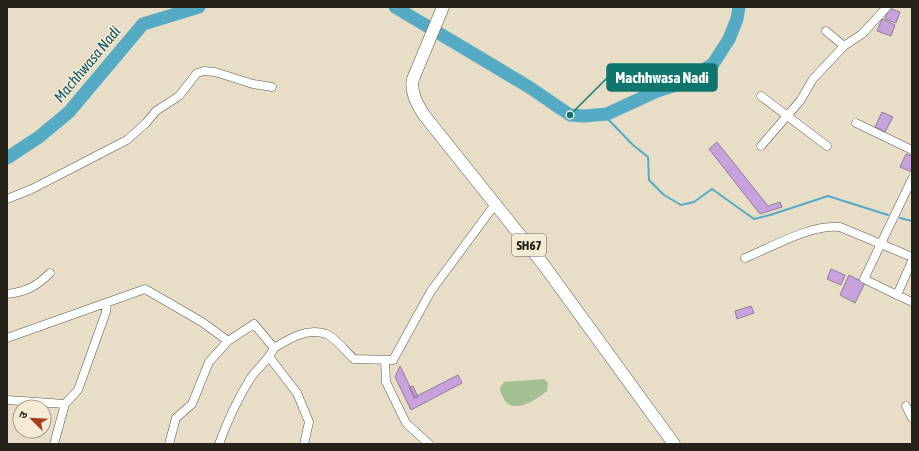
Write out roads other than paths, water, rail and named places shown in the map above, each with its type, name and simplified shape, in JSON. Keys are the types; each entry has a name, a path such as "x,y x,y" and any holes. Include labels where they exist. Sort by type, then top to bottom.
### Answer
{"main road":[{"name":"SH67","path":"443,7 412,84 416,102 429,121 496,203 586,321 674,444"}],"street":[{"path":"761,146 800,102 813,79 844,46 862,34 887,7"},
{"path":"826,31 844,46"},
{"path":"7,199 32,189 127,140 146,123 156,111 179,96 197,73 204,71 215,72 253,84 272,87"},
{"path":"761,96 827,146"},
{"path":"856,123 912,150"},
{"path":"912,180 864,279 912,302"},
{"path":"219,444 227,422 250,378 270,358 274,348 291,338 306,332 327,334 354,359 393,360 431,291 496,203"},
{"path":"745,258 806,232 828,226 840,227 912,257"},
{"path":"897,295 912,261"},
{"path":"7,294 26,290 38,285 50,273"},
{"path":"7,338 106,302 145,290 202,322 228,341"},
{"path":"54,444 64,404 78,390 106,312 106,302"},
{"path":"169,444 176,418 192,404 209,362 228,341 254,324 274,348"},
{"path":"270,358 297,393 309,422 304,444"},
{"path":"385,360 386,382 406,423 429,444"},
{"path":"7,400 64,404"},
{"path":"906,406 912,418"}],"waterway":[{"name":"Machhwasa Nadi","path":"7,158 39,137 69,112 143,24 199,7"},
{"name":"Machhwasa Nadi","path":"395,7 529,87 570,115 584,116 607,114 657,91 679,84 713,64 729,39 737,19 739,7"},
{"path":"603,114 633,145 648,157 649,180 664,195 681,205 694,202 712,189 754,219 828,196 888,215"},
{"path":"900,218 912,221"}],"place":[{"name":"Machhwasa Nadi","path":"570,115"}]}
